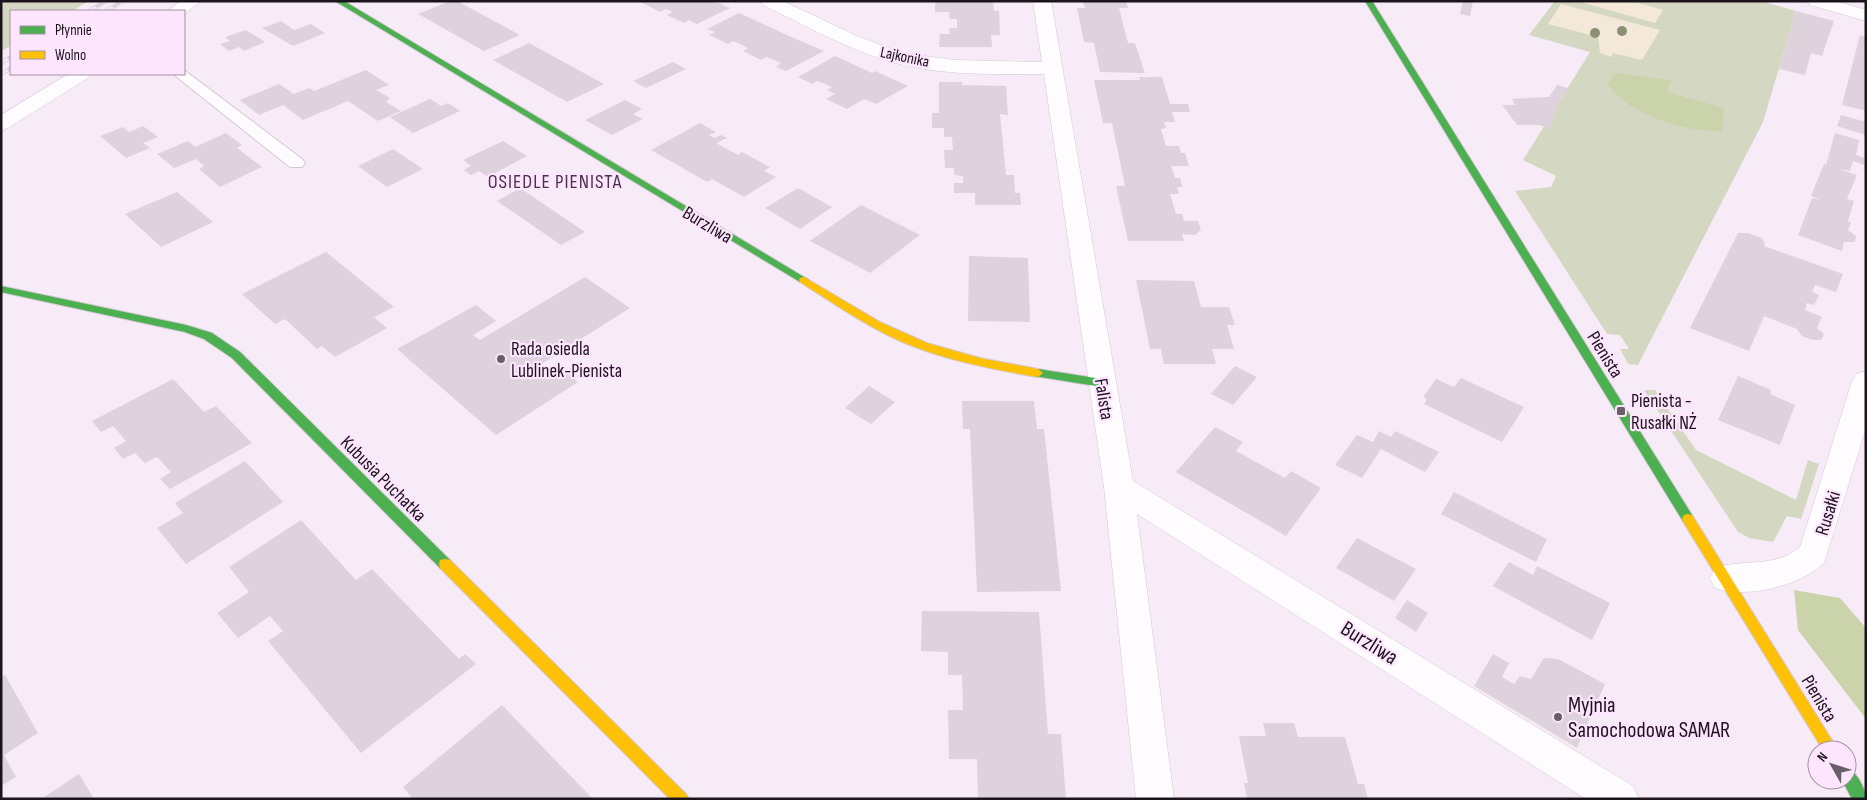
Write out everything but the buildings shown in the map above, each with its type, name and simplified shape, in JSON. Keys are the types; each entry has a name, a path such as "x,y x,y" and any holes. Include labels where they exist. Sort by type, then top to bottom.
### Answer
{"street":[{"path":"178,10 192,1"},
{"name":"Lajkonika","path":"769,1 878,51 900,58 990,68 1052,68"},
{"name":"Falista","path":"1042,1 1119,487 1156,799"},
{"name":"Pienista","path":"1368,1 1826,740"},
{"path":"1816,1 1866,16"},
{"name":"Burzliwa","path":"340,2 887,330 915,344 957,357 1018,370 1102,383"},
{"path":"1,124 79,75"},
{"name":"Kubusia Puchatka","path":"1,289 186,329 208,336 236,355 681,799"},
{"name":"Rusałki","path":"1726,578 1794,570 1805,564 1814,554 1866,381"},
{"name":"Burzliwa","path":"1119,487 1620,799"}],"lane":[{"path":"182,75 296,163"}],"green space":[{"path":"1,1 89,1 74,10 10,10 10,46 1,51"},
{"path":"1555,1 1761,1 1796,11 1763,122 1638,365 1628,364 1620,349 1629,349 1620,335 1607,334 1515,191 1551,187 1556,176 1523,160 1590,52 1529,35"},
{"path":"1616,73 1671,80 1667,92 1724,108 1722,131 1708,131 1676,125 1642,112 1616,94 1608,83"},
{"path":"1644,390 1655,390 1696,450 1796,500 1808,460 1819,464 1801,519 1787,516 1773,542 1749,538 1738,532"},
{"path":"1794,590 1840,598 1866,628 1866,719 1798,630"}],"sand":[{"path":"1577,1 1632,1 1663,10 1655,23"},
{"path":"1561,4 1660,30 1642,60 1613,53 1612,57 1600,53 1598,37 1548,24"}],"railway":[{"path":"91,10 106,1"},
{"path":"108,10 123,1"},
{"path":"1,63 10,58"},
{"path":"1,74 10,69"}],"traffic: fast":[{"path":"338,1 804,280"},
{"path":"1368,1 1688,519"},
{"path":"1,289 186,329 208,336 236,355 445,564"},
{"path":"1038,373 1102,383"},
{"path":"1856,790 1861,799"}],"traffic: slow":[{"path":"804,280 876,324 923,346 961,358 1038,373"},
{"path":"1688,519 1825,740"},
{"path":"445,564 681,799"}],"place":[{"name":"Rada osiedla Lublinek-Pienista","path":"501,359"},
{"name":"Pienista - Rusałki NŻ","path":"1621,411"},
{"name":"Myjnia Samochodowa SAMAR","path":"1558,717"}],"district":[{"name":"OSIEDLE PIENISTA","path":"555,181"}]}
